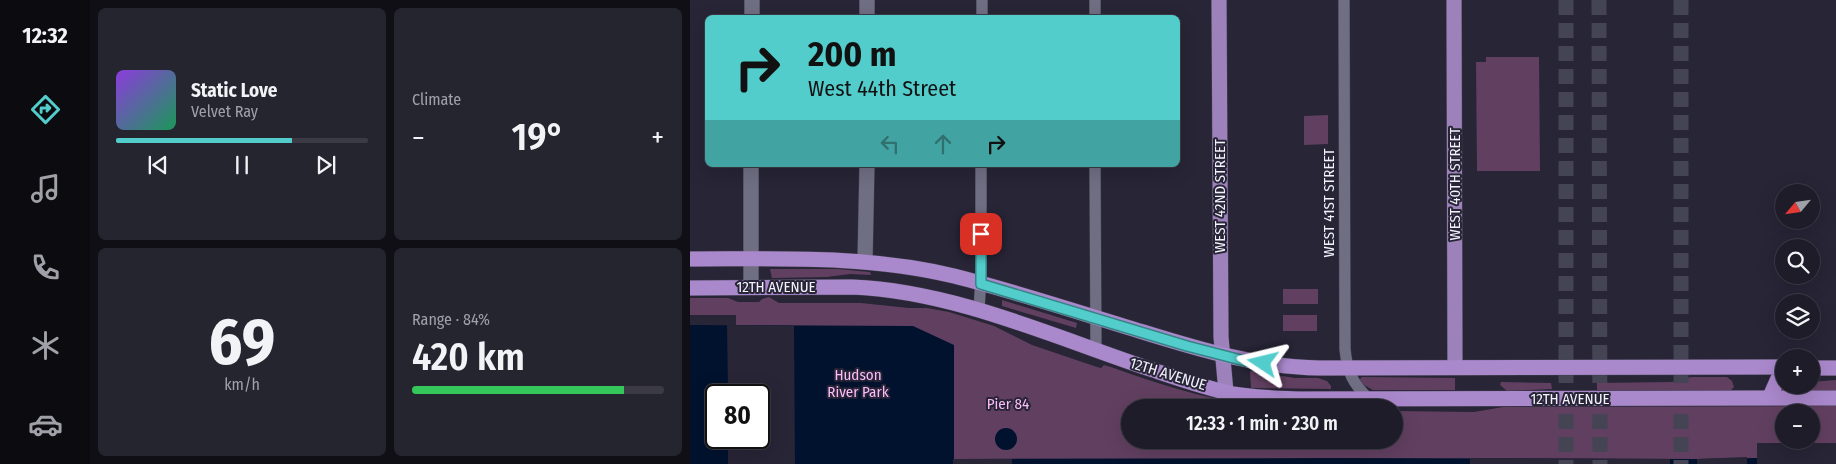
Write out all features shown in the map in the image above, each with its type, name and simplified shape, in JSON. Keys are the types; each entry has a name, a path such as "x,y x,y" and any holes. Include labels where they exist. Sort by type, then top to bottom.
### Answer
{"highway":[{"name":"12TH AVENUE","path":"690,259 751,258 866,261 924,270 981,284 1222,355 1245,361 1289,367 1775,368"},
{"name":"12TH AVENUE","path":"690,288 876,288 939,299 979,310 1177,378 1244,396 1369,399 1836,398"},
{"path":"1820,368 1836,368"},
{"path":"1770,398 1775,386"}],"main road":[{"path":"752,0 752,15"},
{"path":"867,0 867,15"},
{"name":"WEST 42ND STREET","path":"1219,0 1220,250 1222,355 1226,392"},
{"name":"WEST 40TH STREET","path":"1454,0 1455,367"},
{"path":"751,167 751,287"},
{"path":"866,261 867,167"}],"street":[{"path":"982,0 982,15"},
{"path":"1095,0 1095,15"},
{"name":"WEST 41ST STREET","path":"1344,0 1345,349 1348,368 1354,383 1369,399"},
{"path":"979,310 982,167"},
{"path":"1095,167 1096,351"}],"green space":[{"path":"1486,57 1539,57 1540,171 1477,171 1476,62 1486,62"},
{"path":"1328,115 1328,144 1304,145 1304,116"},
{"path":"770,269 838,269 870,272 871,275 850,274 827,277 772,278"},
{"path":"1283,289 1318,289 1318,304 1283,304"},
{"name":"Hudson River Park","path":"769,297 779,303 861,303 927,308 949,312 994,326 1032,345 1097,367 1101,368 1104,365 1196,394 1220,399 1121,399 1121,449 1403,449 1403,411 1474,412 1503,407 1775,406 1775,449 1820,449 1820,406 1836,406 1836,464 1684,459 1684,464 690,464 690,325 736,325 736,315 690,315 690,298 728,298 738,302 759,302"},
{"path":"1002,300 1077,323 1076,328 1002,306"},
{"path":"1283,315 1317,315 1317,331 1283,331"},
{"path":"1250,371 1295,378 1318,378 1327,381 1331,389 1251,388"},
{"path":"1362,377 1455,378 1455,390 1373,390 1360,383 1359,380"},
{"path":"1691,377 1727,377 1732,381 1734,387 1731,390 1597,390 1597,383 1672,382"},
{"path":"1836,380 1836,390 1820,390 1820,381"},
{"path":"1501,382 1551,383 1552,389 1507,391 1500,385"}],"water":[{"path":"690,325 913,326 954,345 954,459 1697,459 1757,458 1757,445 1775,445 1775,449 1820,449 1820,445 1836,445 1836,464 690,464"},
{"path":"1006,428 1014,431 1017,439 1014,447 1006,450 998,447 995,439 998,431"}],"pier":[{"path":"727,325 794,326 795,464 728,464 728,449 770,449 770,384 728,384"},
{"path":"1757,443 1775,443 1775,449 1820,449 1820,443 1836,443 1836,464 1757,464"},
{"path":"1747,457 1747,464 1697,464 1697,459"},
{"path":"1470,458 1670,459 1670,464 1470,464"},
{"path":"953,459 1012,459 1012,464 953,464"}],"tunnel":[{"path":"1566,0 1566,464"},
{"path":"1599,0 1600,464"},
{"path":"1681,0 1681,464"}],"route":[{"path":"981,234 981,284 1187,346 1245,361 1263,363"}],"park label":[{"name":"Pier 84","path":"1008,404"}]}
